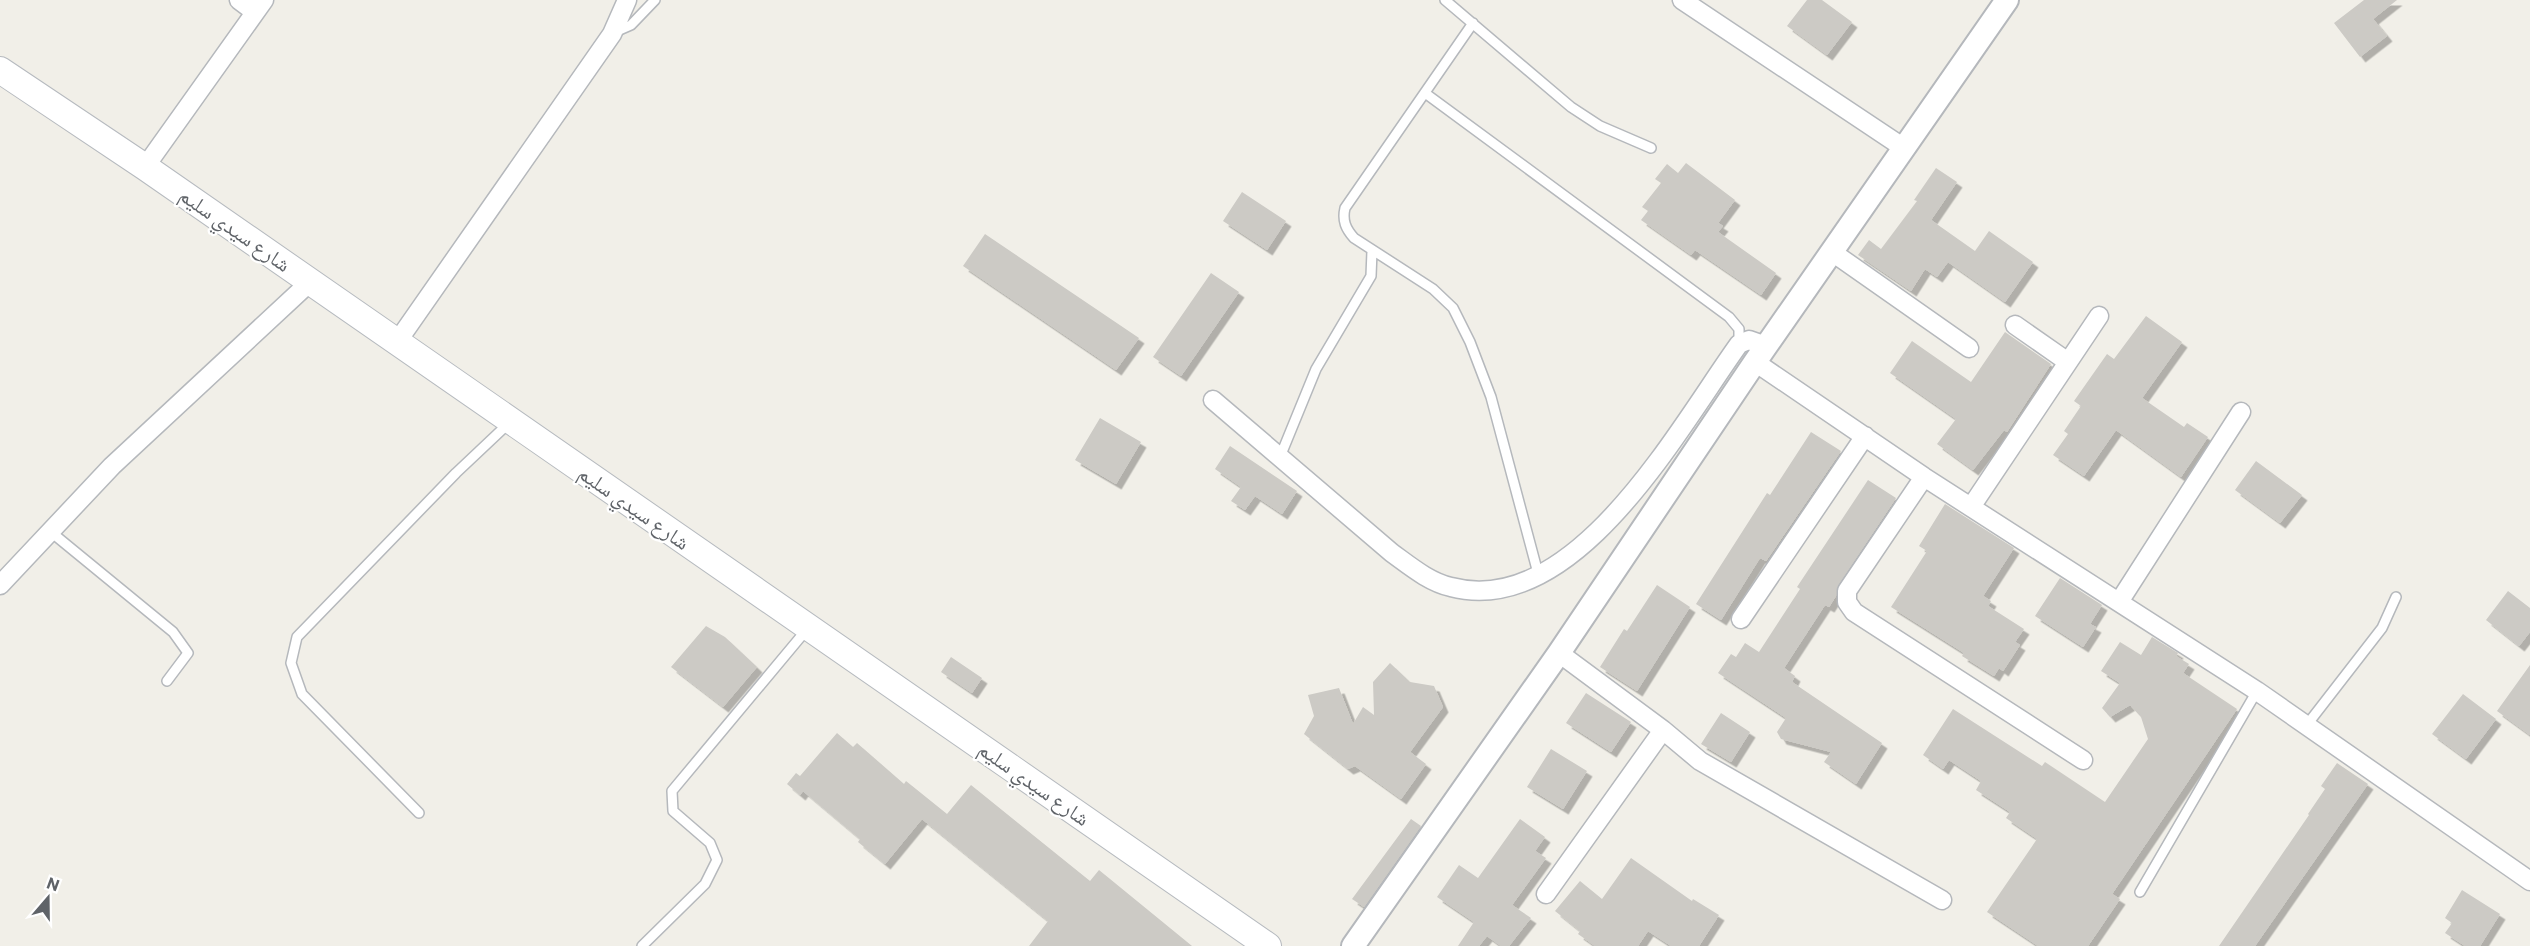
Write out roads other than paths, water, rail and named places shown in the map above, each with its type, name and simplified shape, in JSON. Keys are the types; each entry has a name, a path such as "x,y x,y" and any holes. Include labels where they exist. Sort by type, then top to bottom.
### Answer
{"main road":[{"name":"شارع سيدي سليم","path":"0,70 145,167 1268,946"}],"street":[{"path":"145,167 260,6 239,0"},
{"path":"1682,0 1904,148"},
{"path":"1353,946 1559,653 1761,354 2007,0"},
{"path":"397,342 612,34 624,1"},
{"path":"1832,252 1969,348"},
{"path":"0,585 112,466 310,282"},
{"path":"1971,507 2099,316"},
{"path":"2015,325 2068,362"},
{"path":"1213,400 1392,553 1421,573 1452,588 1480,591 1500,590 1539,577 1564,561 1642,484 1739,344 1749,340 1761,354 1865,436 1924,477 2257,691 2530,881"},
{"path":"2119,602 2241,412"},
{"path":"1741,619 1865,436"},
{"path":"1924,477 1847,591 1847,602 1854,612 2083,760"},
{"path":"1559,653 1663,730 1700,761 1942,900"},
{"path":"1546,894 1663,730"}],"lane":[{"path":"612,34 631,25 655,0"},
{"path":"1445,0 1571,107 1600,126 1651,148"},
{"path":"1473,23 1345,208 1343,216 1346,229 1354,238 1443,298 1453,308 1470,342 1491,397 1539,577"},
{"path":"1425,93 1729,317 1739,329 1739,344"},
{"path":"1280,457 1316,369 1371,276 1372,251"},
{"path":"419,813 302,694 291,663 297,637 456,473 510,422"},
{"path":"51,532 173,632 188,653 167,681"},
{"path":"2306,726 2382,628 2396,597"},
{"path":"642,946 705,884 717,860 710,843 673,811 672,791 807,628"},
{"path":"2140,892 2257,691"}]}
